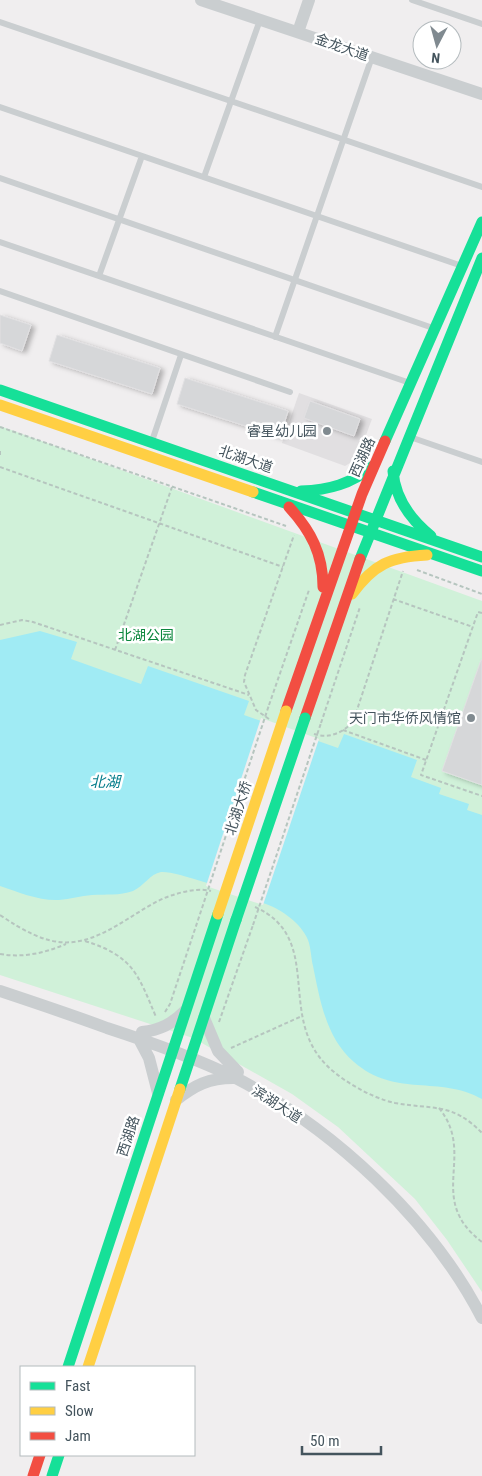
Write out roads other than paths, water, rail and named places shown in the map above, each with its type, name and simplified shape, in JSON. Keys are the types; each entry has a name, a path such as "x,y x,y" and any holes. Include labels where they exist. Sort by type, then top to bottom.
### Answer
{"main road":[{"name":"西湖路","path":"286,711 355,513 482,222"},
{"path":"88,1366 236,920 369,532 450,334 479,272 482,258"},
{"name":"北湖大道","path":"0,390 482,557"},
{"name":"北湖大道","path":"0,405 482,572"},
{"path":"291,491 314,491 346,484 363,475 375,464"},
{"path":"394,470 396,493 404,508 425,532 440,542"},
{"path":"285,503 307,526 319,550 324,568 323,603"},
{"path":"342,609 363,579 382,563 408,557 435,555"},
{"name":"北湖大桥","path":"218,914 286,711"},
{"name":"西湖路","path":"68,1366 218,914"},
{"path":"33,1476 40,1456"},
{"path":"52,1476 60,1456"}],"street":[{"name":"金龙大道","path":"201,0 482,94"},
{"path":"298,32 309,0"},
{"name":"滨湖大道","path":"0,983 192,1054 276,1093 315,1120 379,1172 407,1199 436,1233 482,1302"},
{"name":"滨湖大道","path":"0,991 140,1035"},
{"path":"158,1093 140,1035 159,1023 185,1011"},
{"path":"176,1100 200,1083 236,1075 212,1041 204,1018"},
{"name":"滨湖大道","path":"236,1075 311,1126 342,1150 386,1191 429,1237 482,1318"}],"lane":[{"path":"412,0 482,24"},
{"path":"204,177 260,20"},
{"path":"0,22 482,187"},
{"path":"275,336 372,57"},
{"path":"0,107 479,272"},
{"path":"99,276 142,156"},
{"path":"0,178 450,334"},
{"path":"0,242 412,383"},
{"path":"0,291 290,392"},
{"path":"151,442 181,355"},
{"path":"408,436 482,462"}],"water":[{"name":"北湖","path":"40,631 77,642 71,659 141,684 148,666 249,701 244,715 338,748 344,734 417,760 411,777 441,788 439,794 469,804 467,810 482,815 482,1099 450,1088 385,1080 354,1062 337,1042 326,1018 318,992 309,943 305,934 290,918 272,907 181,875 161,872 128,893 92,895 59,900 36,898 0,886 0,640"}],"place":[{"name":"睿星幼儿园","path":"327,431"},
{"name":"天门市华侨风情馆","path":"471,718"}],"park label":[{"name":"北湖公园","path":"146,635"}]}
